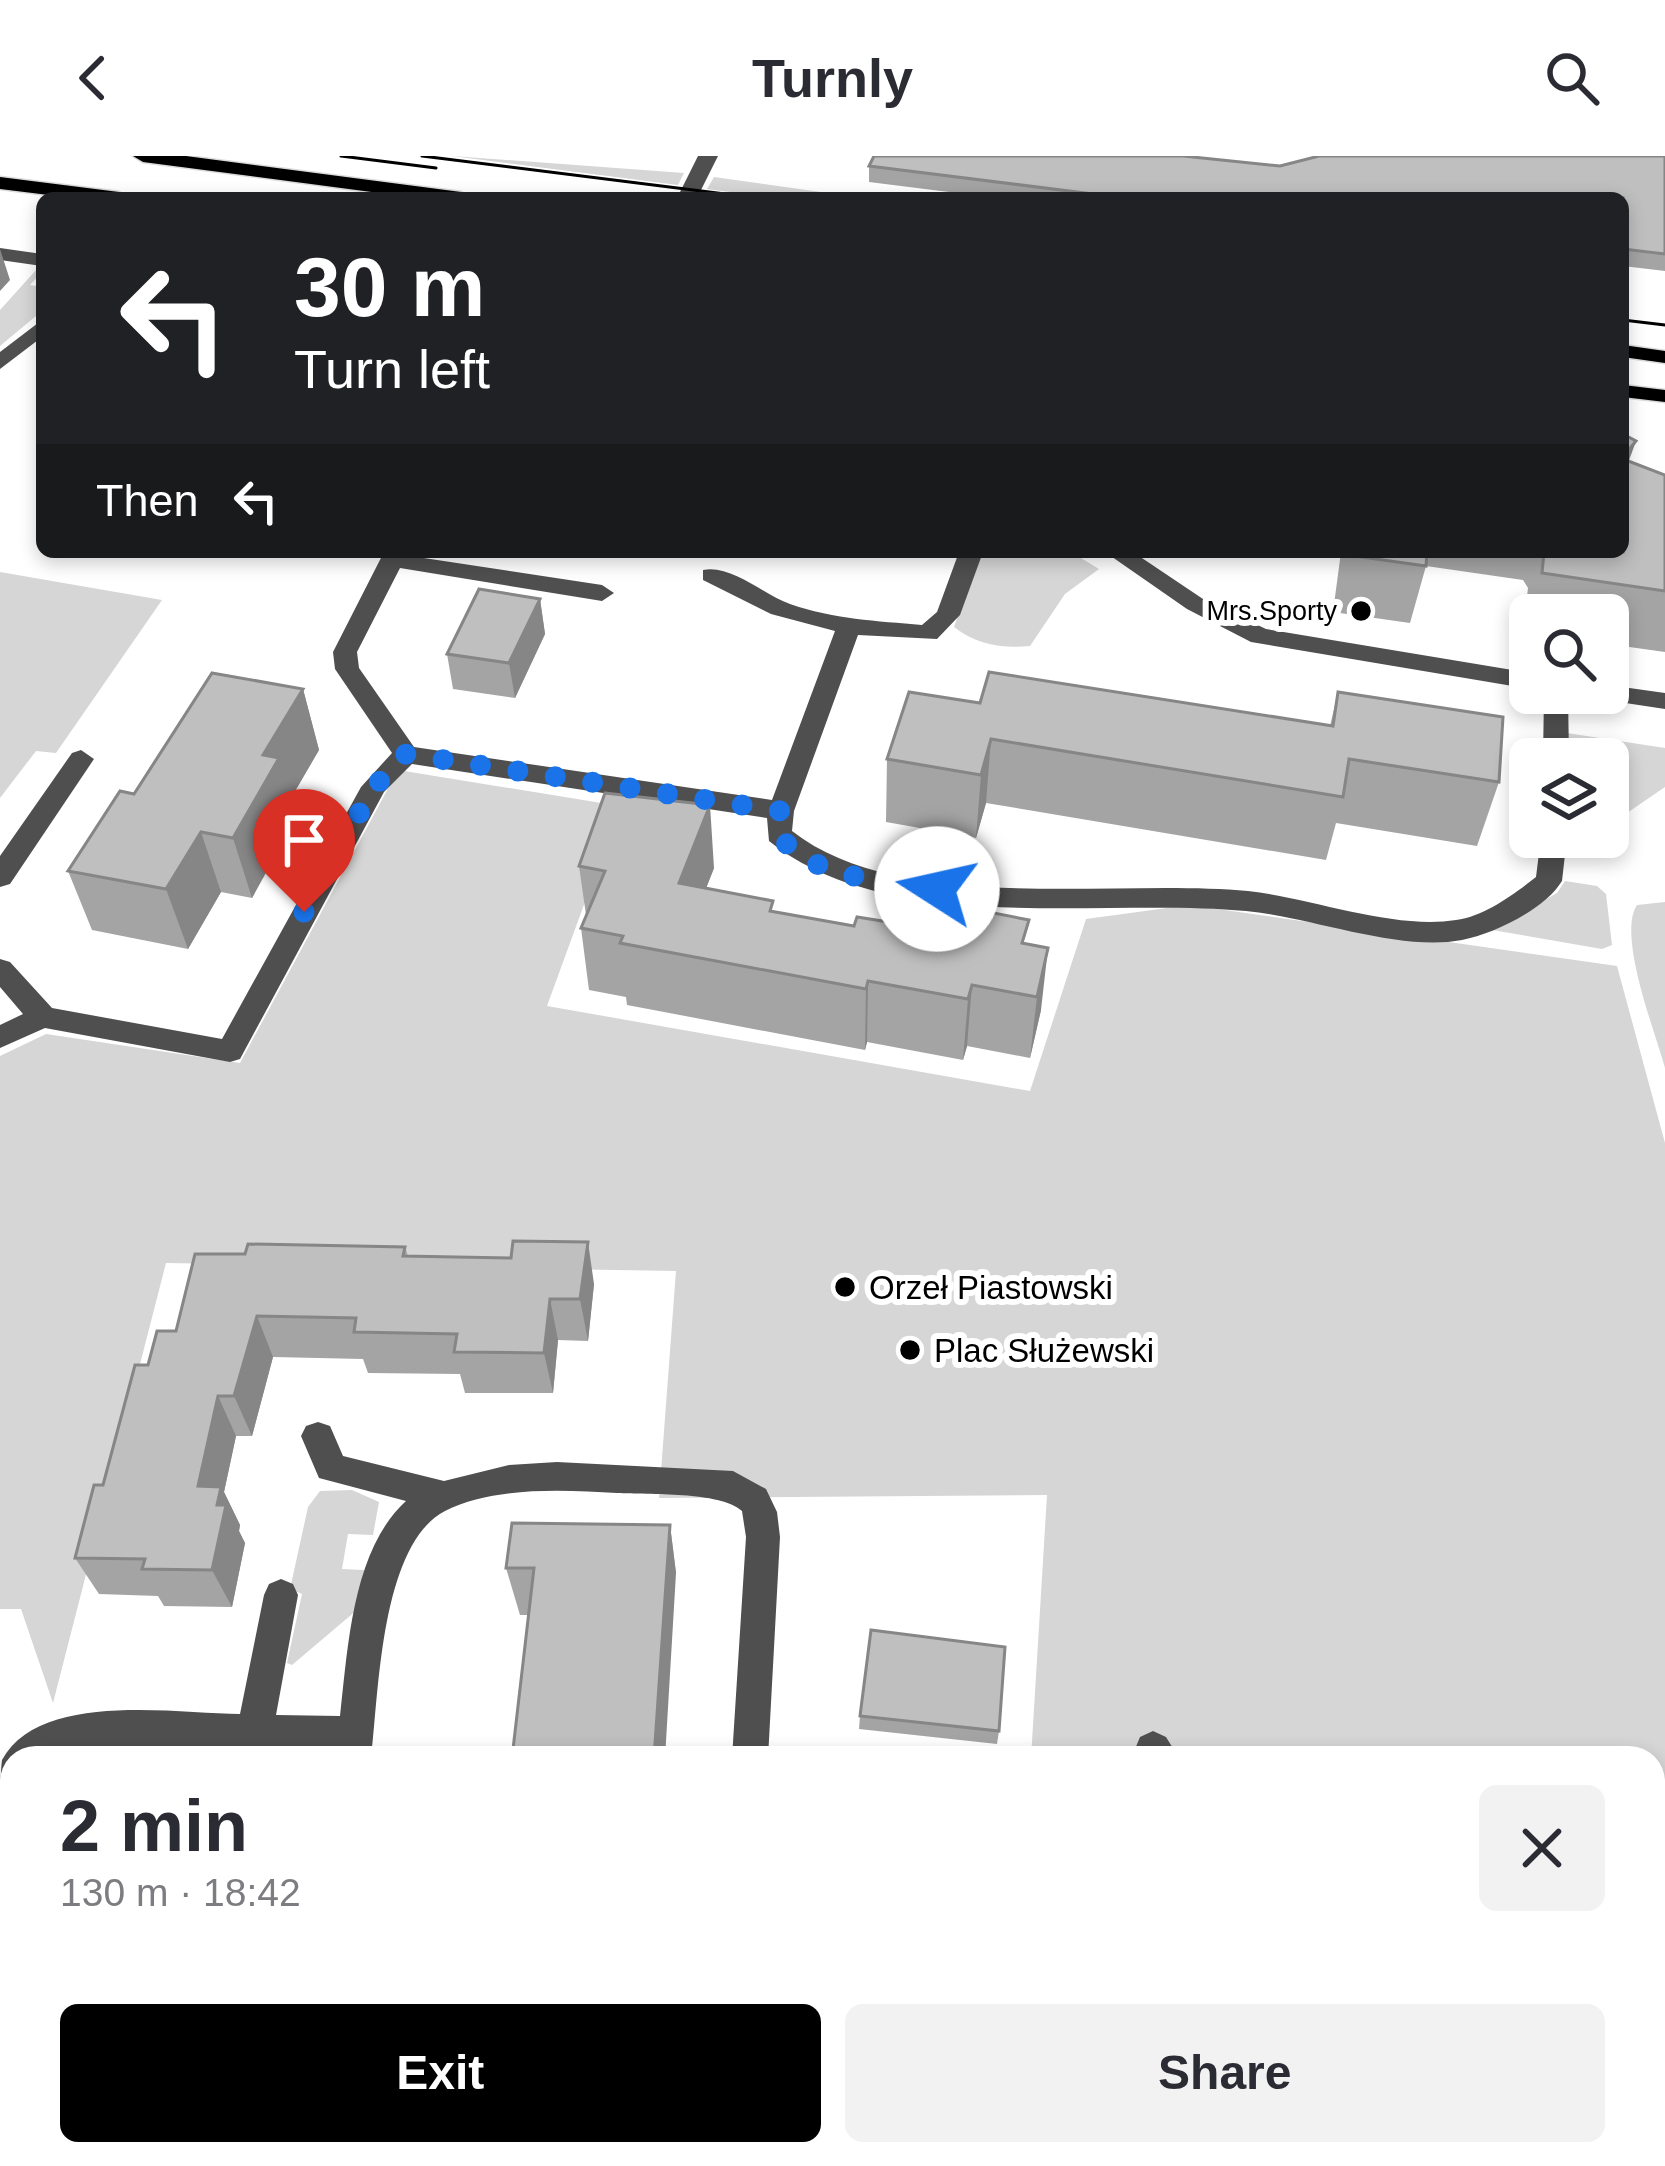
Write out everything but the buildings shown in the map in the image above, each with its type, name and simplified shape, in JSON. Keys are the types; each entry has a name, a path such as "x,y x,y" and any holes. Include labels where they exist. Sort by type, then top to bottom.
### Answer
{"main road":[{"path":"143,156 416,192"},
{"path":"0,183 71,192"},
{"path":"1629,352 1665,357"},
{"path":"1629,392 1665,396"}],"street":[{"path":"690,192 708,156"},
{"path":"0,254 36,259"},
{"path":"0,363 36,331"},
{"path":"393,558 345,652 347,669 406,754 781,811"},
{"path":"405,558 602,593"},
{"path":"711,575 779,609 849,627 928,633 949,615 969,558"},
{"path":"1126,558 1195,604 1259,636 1509,678"},
{"path":"849,627 781,811 778,834 791,852 818,866 952,892 1067,901 1192,896 1460,931 1549,881 1552,858"},
{"path":"1629,696 1665,701"},
{"path":"0,1037 43,1017 230,1051 374,787 406,754"},
{"path":"0,877 81,759"},
{"path":"0,969 43,1017"},
{"path":"318,1436 331,1468 439,1494"},
{"path":"40,1746 52,1737 94,1730 255,1731 355,1746 393,1545 420,1504 439,1494 522,1480 733,1486 753,1495 761,1506 764,1537 751,1746"},
{"path":"255,1731 281,1594"}],"shaded area":[{"path":"452,156 684,173 678,185"},
{"path":"714,177 821,192 731,192 707,189"},
{"path":"36,270 30,285 36,286 36,316 0,346 0,310"},
{"path":"978,558 1081,558 1099,569 1065,594 1030,646 980,641 954,627"},
{"path":"0,572 162,600 56,753 36,751 0,798"},
{"path":"1629,742 1665,748 1665,787 1629,812"},
{"path":"398,770 620,806 547,1006 1030,1091 1086,919 1189,905 1617,966 1665,1143 1665,1746 1032,1746 1047,1495 659,1498 676,1271 166,1263 53,1703 21,1609 0,1609 0,1056 46,1034 240,1063"},
{"path":"1565,881 1597,886 1606,894 1612,945 1602,949 1492,930 1557,893"},
{"path":"1665,902 1665,1068 1634,960 1632,919 1637,905"},
{"path":"352,1490 379,1502 373,1535 348,1534 342,1569 364,1570 364,1604 292,1665 287,1663 302,1594 290,1589 308,1507 320,1491"}],"tram line":[{"path":"341,156 436,168"},
{"path":"422,156 709,192"},
{"path":"1629,321 1665,325"}],"place":[{"name":"Mrs.Sporty","path":"1361,611"},
{"name":"Orzeł Piastowski","path":"845,1287"},
{"name":"Plac Służewski","path":"910,1350"}],"route":[{"path":"304,912 374,787 406,754 781,811 778,834 791,852 818,866 937,889"}]}
